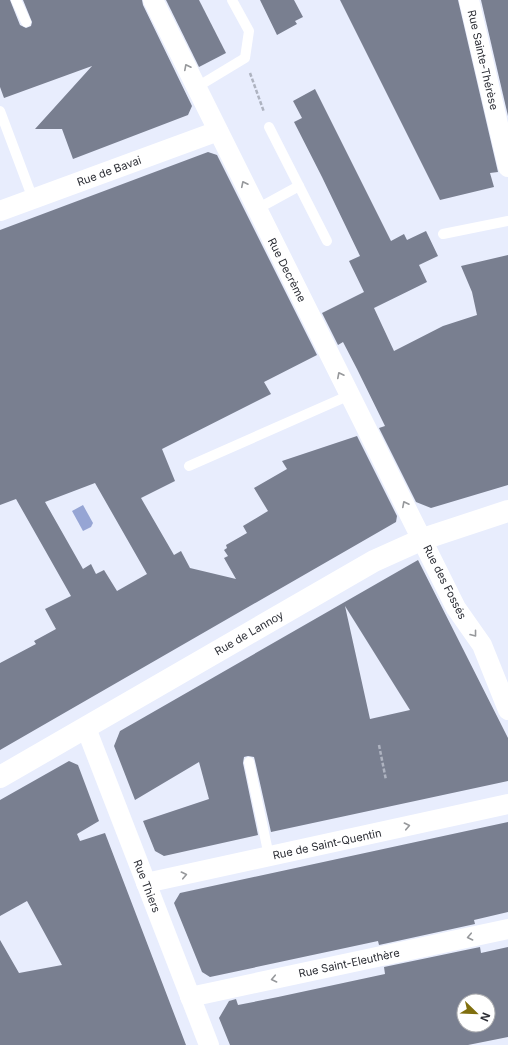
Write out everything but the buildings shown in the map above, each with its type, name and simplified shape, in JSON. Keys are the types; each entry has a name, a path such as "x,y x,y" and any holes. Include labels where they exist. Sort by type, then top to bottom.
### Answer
{"main road":[{"name":"Rue de Lannoy","path":"0,777 374,561 423,539 508,511"}],"street":[{"name":"Rue Decrème","path":"153,0 423,539"},
{"name":"Rue Sainte-Thérèse","path":"469,0 508,167"},
{"name":"Rue de Bavai","path":"0,211 218,131"},
{"name":"Rue des Fossés","path":"423,539 456,608 485,651 508,710"},
{"name":"Rue Thiers","path":"86,728 209,1045"},
{"name":"Rue de Saint-Quentin","path":"146,883 508,804"},
{"name":"Rue Saint-Eleuthère","path":"190,998 508,929"}],"lane":[{"path":"16,0 26,22"},
{"path":"197,87 245,58 249,31 232,0"},
{"path":"0,111 33,199"},
{"path":"270,127 327,241"},
{"path":"257,210 299,186"},
{"path":"443,234 508,220"},
{"path":"189,466 350,395"},
{"path":"249,762 269,856"}],"path":[{"path":"245,58 270,127"},
{"path":"379,745 386,780"}],"water":[{"path":"83,505 93,523 91,527 83,531 72,511"}]}
